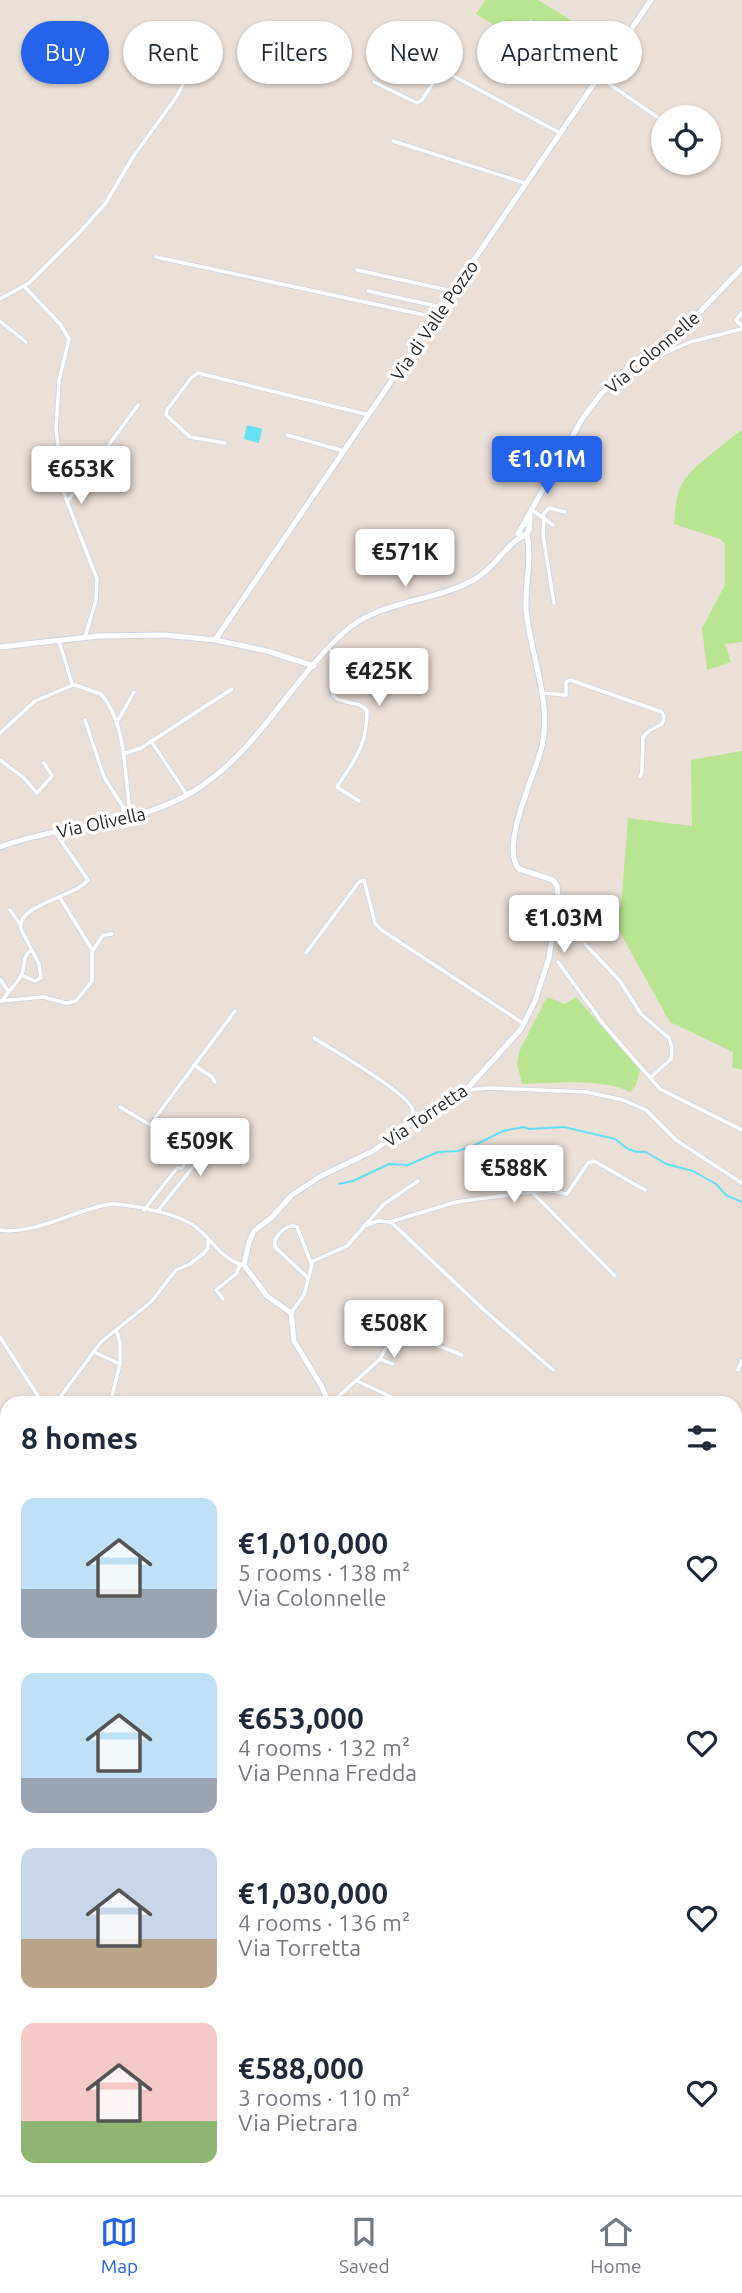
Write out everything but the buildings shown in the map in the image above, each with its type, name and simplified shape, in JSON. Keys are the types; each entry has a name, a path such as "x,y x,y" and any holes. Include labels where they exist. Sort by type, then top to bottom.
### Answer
{"street":[{"name":"Via di Valle Pozzo","path":"637,21 651,0"},
{"path":"463,81 560,133"},
{"path":"0,299 24,286 75,238 110,197 132,159 183,84"},
{"path":"378,84 417,103 432,84"},
{"name":"Via di Valle Pozzo","path":"215,640 594,84"},
{"path":"609,84 651,113"},
{"path":"393,141 527,183"},
{"path":"156,257 436,317"},
{"name":"Via Colonnelle","path":"523,534 523,525 585,414 611,383 637,359 695,317 742,268"},
{"path":"356,270 454,292"},
{"path":"24,286 60,324 69,339 59,381 56,423 61,480 66,503 97,579 95,603 85,636"},
{"path":"368,291 443,308"},
{"path":"637,359 663,354 690,342 742,327 736,320 742,313"},
{"path":"0,321 26,342"},
{"path":"225,443 190,437 166,415 167,410 197,373 369,415"},
{"path":"66,503 138,405"},
{"path":"287,435 344,451"},
{"path":"554,603 543,535 543,517 549,508 565,512"},
{"path":"531,513 543,517 553,525"},
{"name":"Via Colonnelle","path":"314,666 348,628 376,612 451,590 475,580 492,567 523,534 531,513"},
{"name":"Via Torretta","path":"242,1265 254,1231 271,1218 292,1195 316,1179 373,1151 440,1103 465,1091 524,1024 550,958 557,886 553,880 520,869 514,862 515,825 542,741 541,693 527,610 529,551 523,534"},
{"path":"0,647 85,636 156,634 215,640 267,651 314,666"},
{"path":"59,639 73,685"},
{"path":"330,648 337,660 332,687 334,695 340,700 362,704 368,710 364,744 337,787 359,802"},
{"name":"Via Olivella","path":"0,847 55,832 131,818 188,795 215,776 244,750 314,666"},
{"path":"541,693 566,695 566,682 570,680 662,712 662,723 643,737 640,777"},
{"path":"0,733 33,703 73,685 101,694 116,724 123,754 131,818"},
{"path":"123,754 136,751 232,689"},
{"path":"116,724 134,692"},
{"path":"85,720 104,777 123,807 123,820"},
{"path":"151,741 188,795"},
{"path":"0,760 20,775 37,793 52,776 44,763"},
{"path":"20,924 29,911 60,898 88,880 55,832"},
{"path":"306,953 359,882 364,880 375,923 380,929 524,1024"},
{"path":"60,898 93,951"},
{"path":"10,910 20,924 39,964 41,978 34,981 21,975"},
{"path":"2,1000 43,997 67,1003 76,1001 92,981 93,951 103,935 112,934"},
{"path":"585,944 620,981 642,1014 670,1039 671,1059 650,1078"},
{"path":"2,1000 21,975 24,957 31,950"},
{"path":"558,962 575,982 580,995 650,1078 667,1094 742,1130"},
{"path":"0,979 8,991"},
{"path":"152,1126 155,1118 235,1011"},
{"path":"314,1038 410,1103 413,1111 406,1127"},
{"path":"194,1065 215,1082"},
{"path":"465,1091 489,1088 590,1092 630,1102 646,1110 676,1140 742,1183"},
{"path":"120,1107 184,1149 188,1158 185,1165 177,1168 144,1210"},
{"path":"157,1212 224,1128"},
{"path":"364,1226 379,1221 390,1222 449,1203 531,1191 568,1193 588,1163 594,1161 645,1190"},
{"path":"311,1264 316,1259 347,1246 384,1204 418,1181"},
{"path":"531,1191 614,1276"},
{"path":"0,1230 23,1229 105,1205 157,1212 191,1224 226,1257 242,1265 267,1296 291,1313"},
{"path":"390,1222 401,1228 484,1310 553,1370"},
{"path":"308,1278 275,1247 275,1238 290,1226 297,1227 311,1264 308,1278 304,1295 291,1313 293,1339 325,1396"},
{"path":"62,1396 103,1340 154,1299 164,1282 176,1270 189,1265 206,1252 208,1239"},
{"path":"223,1299 216,1291 237,1273 242,1265"},
{"path":"339,1396 380,1359 396,1329 462,1356"},
{"path":"112,1396 120,1364 117,1331"},
{"path":"0,1337 38,1396"},
{"path":"94,1352 120,1364"},
{"path":"380,1359 393,1364"},
{"path":"738,1370 742,1361"},
{"path":"357,1381 390,1396"}],"green space":[{"path":"485,0 538,0 573,21 487,21 476,14"},
{"path":"742,430 742,642 725,644 731,662 707,670 702,628 725,585 725,544 720,539 674,524 675,511 682,483 711,454"},
{"path":"742,751 742,1070 732,1067 733,1052 670,1022 609,913 621,907 628,818 692,826 691,760"},
{"path":"547,997 565,1004 576,997 640,1070 636,1085 630,1092 592,1083 522,1084 517,1064 519,1052"}],"water":[{"path":"247,425 262,429 259,443 244,439"}],"waterway":[{"path":"339,1184 353,1181 389,1164 408,1165 438,1152 458,1151 503,1131 524,1127 564,1127 615,1139 628,1149 646,1152 666,1164 693,1171 716,1184 726,1195 742,1202"}]}
